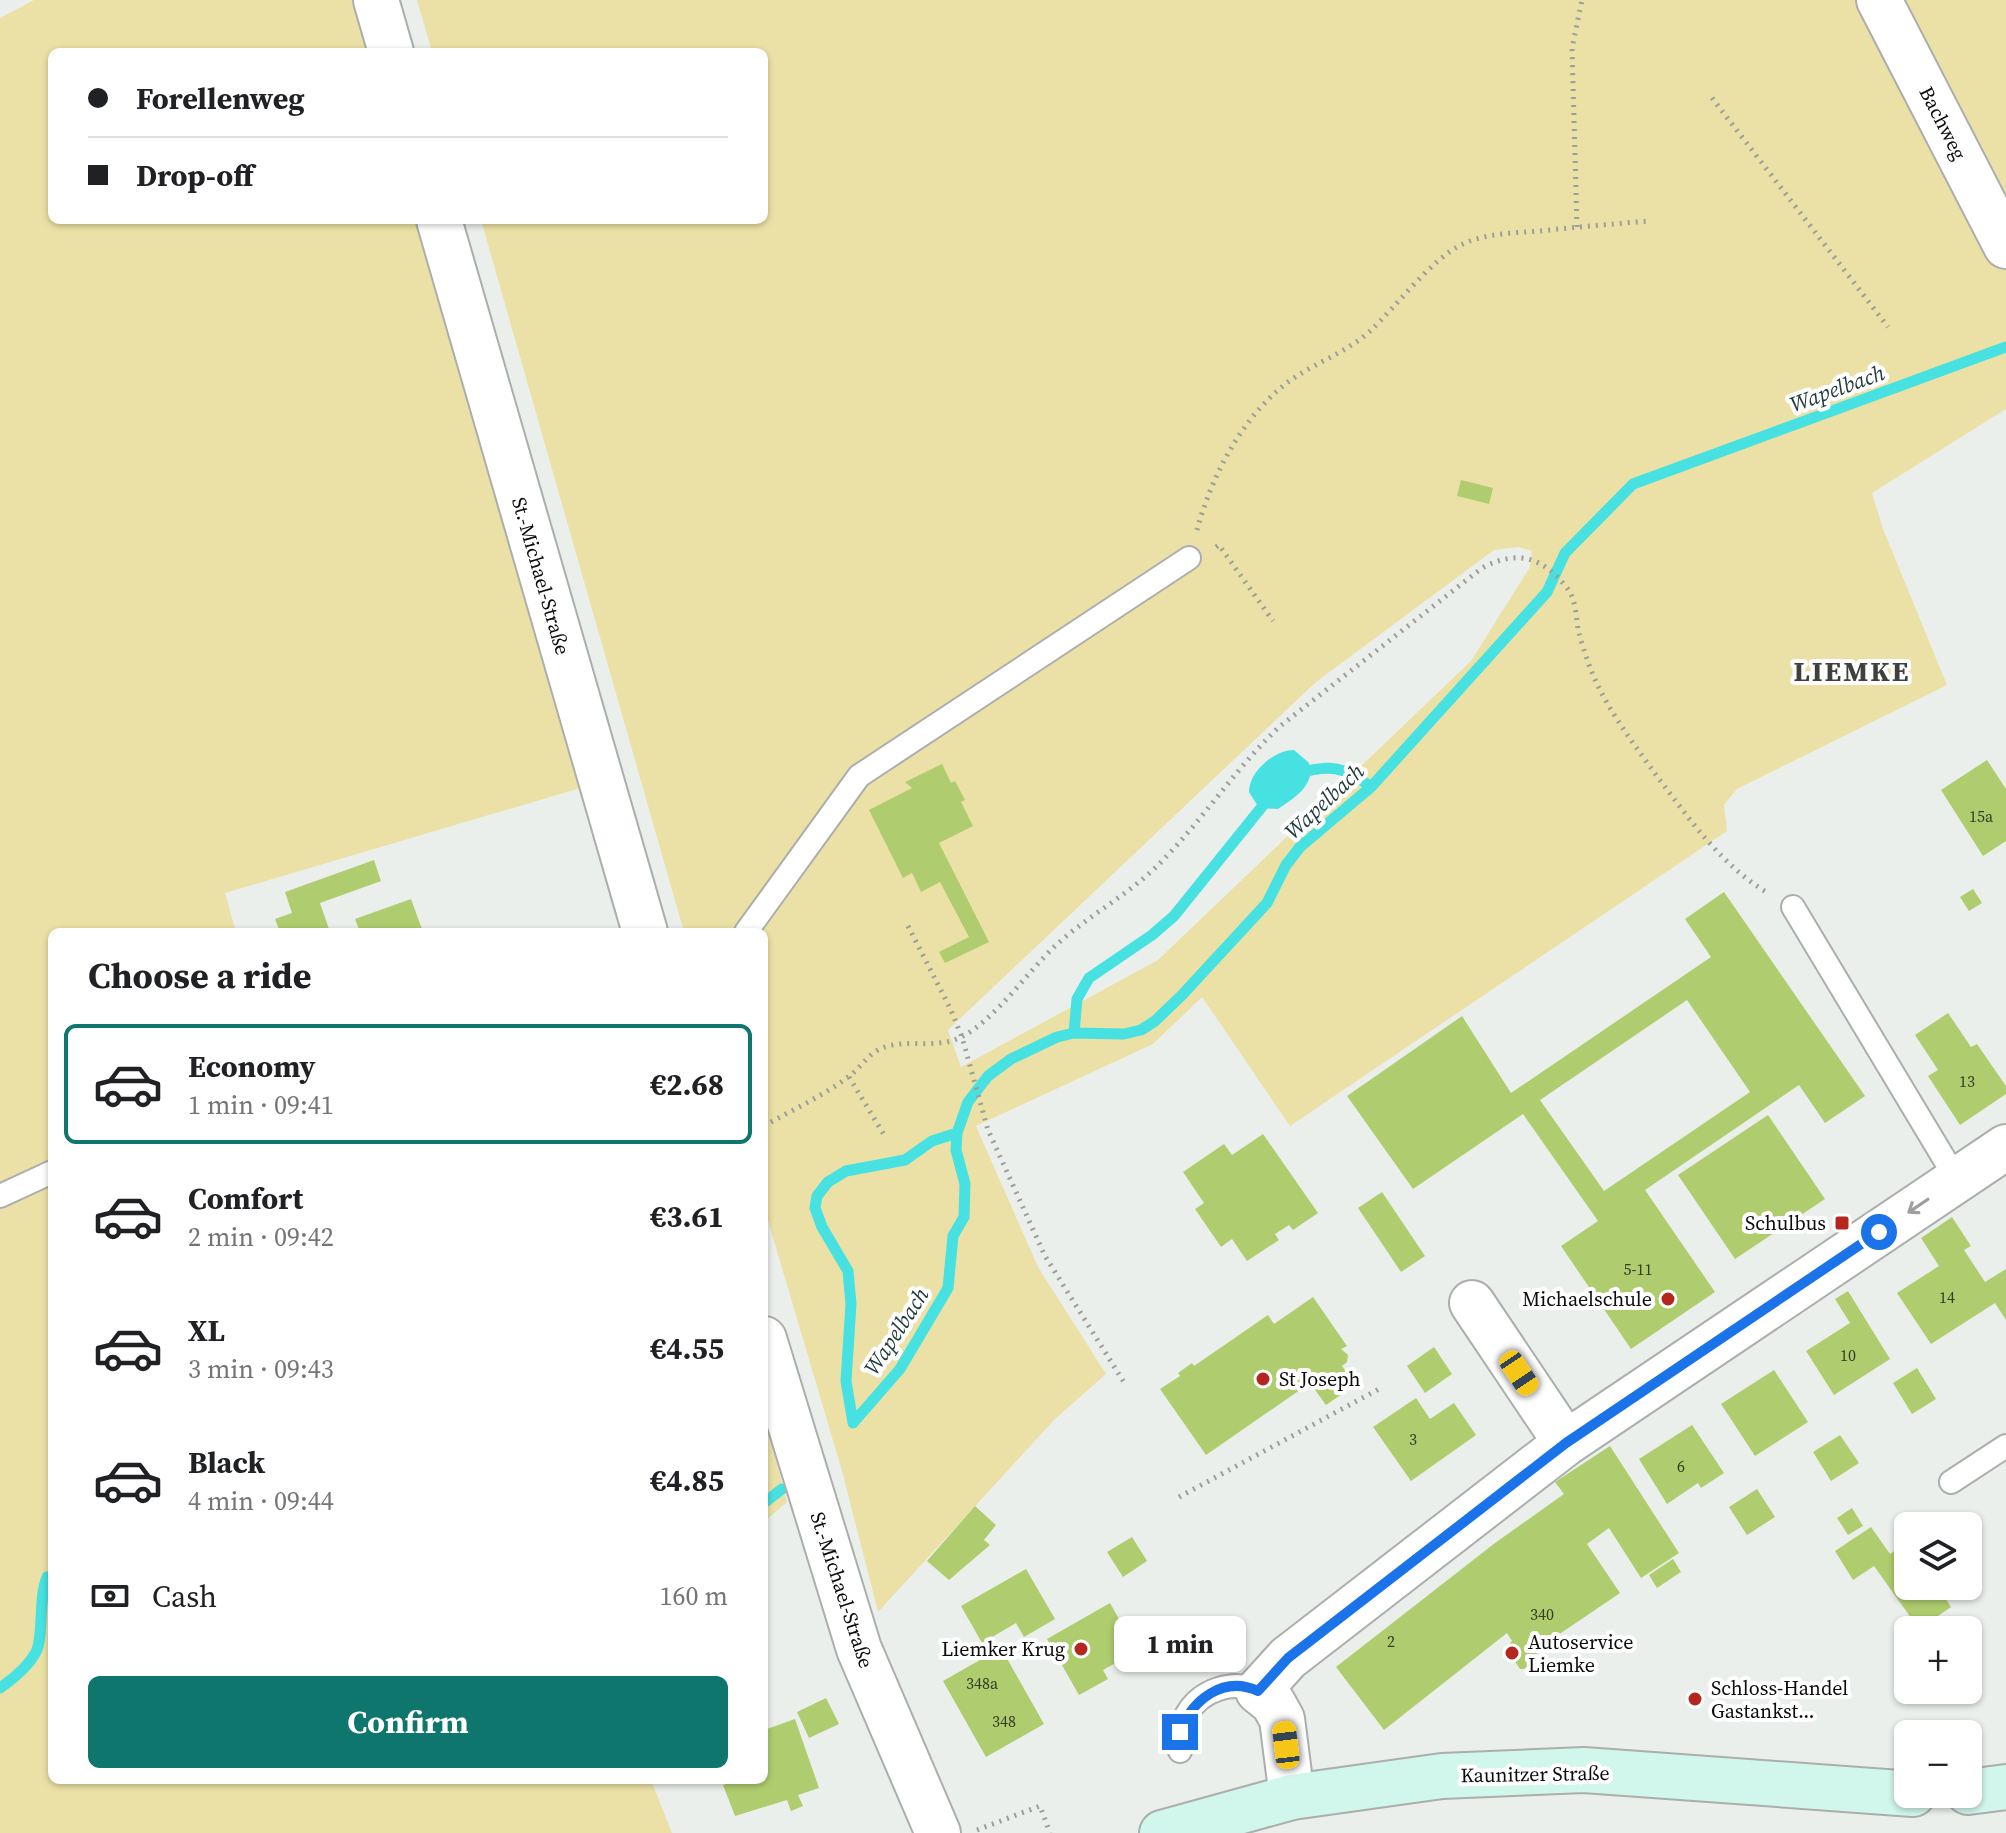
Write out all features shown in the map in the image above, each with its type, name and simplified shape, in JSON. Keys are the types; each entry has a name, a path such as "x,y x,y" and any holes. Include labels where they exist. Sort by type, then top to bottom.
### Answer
{"street":[{"path":"376,0 390,48"},
{"name":"Bachweg","path":"1879,0 2006,246"},
{"name":"St.-Michael-Straße","path":"440,224 644,928"},
{"path":"1292,1797 1282,1719 1273,1703 1258,1691 1288,1658 1566,1443 2006,1147"},
{"path":"1472,1303 1566,1443"},
{"name":"St.-Michael-Straße","path":"768,1352 859,1649 938,1833"},
{"name":"Kaunitzer Straße","path":"1162,1833 1292,1797 1442,1776 1584,1770 1894,1793"},
{"path":"1982,1791 2006,1787"}],"lane":[{"path":"749,928 859,776 1189,558"},
{"path":"1793,907 1957,1180"},
{"path":"0,1196 48,1174"},
{"path":"1951,1482 2006,1446"},
{"path":"1180,1751 1180,1732 1186,1715 1198,1701 1214,1691 1231,1686 1258,1691"}],"path":[{"path":"1577,227 1572,48 1582,0"},
{"path":"1712,98 1888,327"},
{"path":"1189,558 1213,482 1241,433 1281,388 1366,335 1443,257 1460,245 1498,235 1649,221"},
{"path":"1189,558 1219,545 1273,621"},
{"path":"768,1124 849,1077 882,1048 897,1044 938,1044 962,1037 980,1024 1056,945 1163,861 1279,727 1482,568 1498,559 1529,558 1565,585 1572,595 1592,671 1622,729 1720,855 1757,886 1793,907"},
{"path":"908,926 950,1008 962,1037 982,1113 1045,1256 1125,1384"},
{"path":"849,1077 886,1138"},
{"path":"1179,1497 1379,1389"},
{"path":"969,1833 1040,1806 1050,1833"}],"shaded area":[{"path":"34,0 360,0 373,48 48,48 48,224 423,224 584,787 225,893 235,928 48,928 48,1784 653,1784 672,1833 0,1833 0,18"},
{"path":"417,0 2006,0 2006,409 1872,493 1883,529 1947,685 1737,789 1724,805 1727,831 1290,1126 1202,997 1153,1044 976,1126 1038,1267 1106,1374 1055,1419 878,1612 842,1471 768,1221 768,928 683,928 482,224 768,224 768,48 431,48","holes":["1519,547 1532,551 1530,567 1471,661 1158,960 961,1067 948,1030 1316,682 1494,550"]},
{"path":"768,1430 787,1502 768,1519"}],"water":[{"path":"1294,750 1309,763 1306,784 1278,809 1259,808 1249,792 1253,777 1271,758"}],"building":[{"path":"1461,480 1493,488 1489,504 1457,496"},
{"path":"1987,760 2006,789 2006,841 1983,856 1941,790"},
{"path":"942,764 951,783 955,781 965,800 961,802 973,826 939,843 989,942 945,963 939,952 969,937 940,882 921,892 912,873 903,878 869,810 912,788 905,782"},
{"path":"374,860 381,881 320,903 329,928 278,928 275,919 292,913 285,892"},
{"path":"1973,889 1982,903 1969,911 1960,897"},
{"path":"1724,892 1865,1096 1825,1123 1799,1085 1645,1190 1715,1292 1631,1349 1561,1246 1598,1221 1523,1114 1413,1189 1347,1096 1462,1016 1511,1093 1711,957 1685,919","holes":["1687,1000 1750,1092 1604,1191 1540,1100"]},
{"path":"411,899 422,928 358,928 355,919"},
{"path":"1948,1013 1971,1047 1977,1044 2006,1086 2006,1094 1960,1125 1928,1076 1938,1070 1915,1035"},
{"path":"1768,1115 1825,1199 1735,1259 1678,1175"},
{"path":"1263,1134 1318,1213 1293,1230 1289,1225 1275,1234 1279,1240 1247,1261 1232,1239 1221,1247 1195,1209 1204,1203 1183,1172 1224,1144 1232,1155"},
{"path":"1382,1192 1425,1256 1401,1272 1358,1208"},
{"path":"1952,1217 1971,1246 1964,1250 1985,1282 2006,1269 2006,1320 1995,1303 1931,1344 1897,1293 1939,1266 1921,1238"},
{"path":"1848,1291 1890,1359 1834,1395 1806,1351 1850,1323 1835,1299"},
{"name":"St Joseph","path":"1313,1297 1347,1346 1341,1349 1348,1355 1347,1362 1342,1366 1355,1385 1326,1405 1310,1383 1206,1455 1160,1389 1180,1376 1178,1373 1192,1363 1194,1366 1268,1315 1274,1324"},
{"path":"1434,1347 1452,1374 1425,1393 1407,1366"},
{"path":"1917,1368 1936,1399 1912,1414 1893,1383"},
{"path":"1774,1370 1808,1422 1755,1456 1721,1404"},
{"path":"1416,1398 1430,1419 1454,1403 1476,1435 1411,1481 1373,1427"},
{"path":"1692,1425 1724,1473 1701,1488 1698,1483 1667,1504 1639,1459"},
{"path":"1840,1435 1859,1463 1831,1481 1813,1452"},
{"path":"1610,1446 1679,1553 1641,1578 1609,1528 1587,1544 1620,1593 1536,1650 1538,1659 1524,1669 1520,1669 1506,1648 1512,1641 1507,1633 1384,1730 1336,1667 1495,1543 1564,1494 1555,1482"},
{"path":"1757,1489 1775,1517 1747,1535 1729,1507"},
{"path":"975,1506 996,1525 984,1540 990,1545 949,1580 927,1561"},
{"path":"1852,1508 1863,1526 1848,1535 1837,1518"},
{"path":"1871,1527 1890,1554 1894,1551 1894,1594 1874,1566 1853,1580 1835,1551"},
{"path":"1132,1537 1147,1561 1123,1577 1107,1552"},
{"path":"1673,1559 1681,1572 1657,1588 1649,1575"},
{"path":"1026,1569 1055,1619 1024,1637 1016,1623 982,1643 961,1606"},
{"path":"1898,1600 1946,1600 1951,1607 1938,1616 1910,1616"},
{"path":"1110,1603 1137,1651 1103,1670 1108,1679 1079,1695 1047,1639"},
{"path":"1001,1648 1044,1724 986,1757 943,1681"},
{"path":"826,1698 839,1724 809,1738 797,1712"},
{"path":"795,1719 819,1788 798,1795 803,1806 791,1811 787,1800 735,1816 723,1785 768,1784 768,1729"}],"waterway":[{"name":"Wapelbach","path":"853,1423 900,1369 948,1288 953,1236 964,1217 965,1184 956,1150 957,1133 968,1102 988,1076 1011,1059 1057,1037 1074,1033 1124,1034 1141,1030 1155,1021 1267,903 1286,865 1300,847 1371,787 1547,592 1565,553 1633,484 2006,347"},
{"path":"1297,774 1336,769 1353,775 1371,787"},
{"path":"1074,1033 1077,999 1089,978 1174,916 1269,798"},
{"path":"853,1423 846,1381 851,1304 848,1271 822,1227 815,1208 817,1196 828,1182 846,1171 905,1160 932,1141 957,1133"},
{"name":"Wapelbach","path":"768,1500 782,1489"},
{"name":"Wapelbach","path":"0,1688 25,1668 36,1652 44,1586 48,1577"}],"place":[{"name":"Schulbus","path":"1842,1223"},
{"name":"Michaelschule","path":"1668,1299"},
{"name":"St Joseph","path":"1263,1379"},
{"name":"Liemker Krug","path":"1081,1649"},
{"name":"Autoservice Liemke","path":"1512,1653"},
{"name":"Schloss-Handel Gastankst...","path":"1695,1699"}],"district":[{"name":"LIEMKE","path":"1852,671"}],"route":[{"path":"1180,1732 1186,1715 1198,1701 1214,1691 1231,1686 1258,1691 1288,1658 1566,1443 1879,1232"}]}
